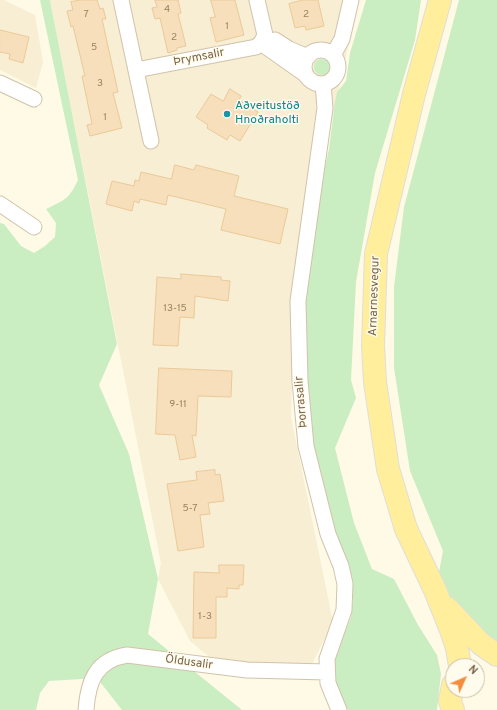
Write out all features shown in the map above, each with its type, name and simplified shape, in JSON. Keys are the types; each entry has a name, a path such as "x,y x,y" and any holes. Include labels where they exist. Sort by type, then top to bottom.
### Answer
{"main road":[{"name":"Arnarnesvegur","path":"440,0 414,94 376,254 374,302 375,382 388,470 406,529 435,590 457,648 459,658"},
{"name":"Arnarnesvegur","path":"435,590 444,604 464,627 480,644 497,656"},
{"path":"484,658 497,656"}],"street":[{"path":"121,0 151,141"},
{"path":"257,0 263,39 313,82 323,84 333,80 338,70 338,65 333,55 323,50 317,51 308,57 305,62 305,74"},
{"path":"333,55 342,39 351,0"},
{"path":"263,39 308,57"},
{"name":"Þrymsalir","path":"136,70 256,48 263,39"},
{"path":"0,82 34,99"},
{"name":"Þorrasalir","path":"323,84 325,108 298,301 300,381 306,446 328,534 341,566 345,584 344,610 330,647 327,672 331,694 339,710"},
{"path":"0,204 34,227"},
{"name":"Öldusalir","path":"86,710 90,684 101,666 113,658 127,655 247,670 327,672"}],"shaded area":[{"path":"0,0 4,0 35,15 43,62 36,88 0,70"},
{"path":"50,0 358,0 294,297 291,417 333,622 311,666 214,661 190,641 158,579 161,563"}],"green space":[{"path":"40,0 50,0 117,344 99,385 129,454 158,579 148,634 242,710 122,710 97,678 49,681 40,693 36,710 0,710 0,223 4,224 21,246 34,253 55,237 56,223 46,209 66,198 78,180"},
{"path":"366,0 421,0 415,40 375,173 356,282 351,380 356,398 335,448 354,523 372,569 394,579 418,625 437,655 441,674 437,710 349,710 345,707 337,688 334,669 336,653 351,617 353,600 351,583 327,506 313,441 307,396 305,297 317,202 329,149 337,92 346,81 350,53"},
{"path":"459,0 497,0 497,645 454,608 439,572 443,551 410,471 394,368 394,287 404,207"},
{"path":"319,59 325,59 330,64 328,73 325,75 319,75 314,70 314,64"}],"building":[{"path":"81,0 97,0 100,9 103,8 106,19 102,19 118,92 113,93 122,128 90,136 87,125 92,124 82,76 85,76 73,26 71,27 67,11 73,10 71,2"},
{"path":"155,0 178,0 181,13 178,14 186,46 177,48 177,50 168,53 160,18 155,19 152,8 157,7"},
{"path":"211,0 235,0 244,35 216,42 210,18 215,17"},
{"path":"303,0 318,0 324,26 306,30 305,26 295,28 289,4"},
{"path":"0,30 29,37 23,63 9,59 10,54 0,52"},
{"name":"Aðveitustöð Hnoðraholti","path":"230,89 241,96 239,100 258,112 240,141 230,135 227,140 207,128 208,125 196,117 211,94 223,101"},
{"path":"175,165 194,170 196,165 239,176 234,196 288,209 280,244 221,230 226,209 168,195 166,205 140,199 139,203 134,201 132,211 106,204 112,181 134,186 135,180 139,181 141,172 171,179"},
{"path":"181,274 221,277 221,280 230,281 228,301 195,296 194,318 180,317 178,346 153,345 157,277 181,279"},
{"path":"159,368 232,371 231,397 198,396 196,436 192,435 196,457 180,460 175,435 156,434"},
{"path":"215,470 215,475 220,474 224,501 208,503 210,514 200,515 204,547 178,551 167,484 197,480 196,472"},
{"path":"219,565 244,565 243,585 239,585 239,589 227,588 227,597 216,597 216,638 193,638 194,572 219,573"}],"place":[{"name":"Aðveitustöð Hnoðraholti","path":"227,114"}]}
